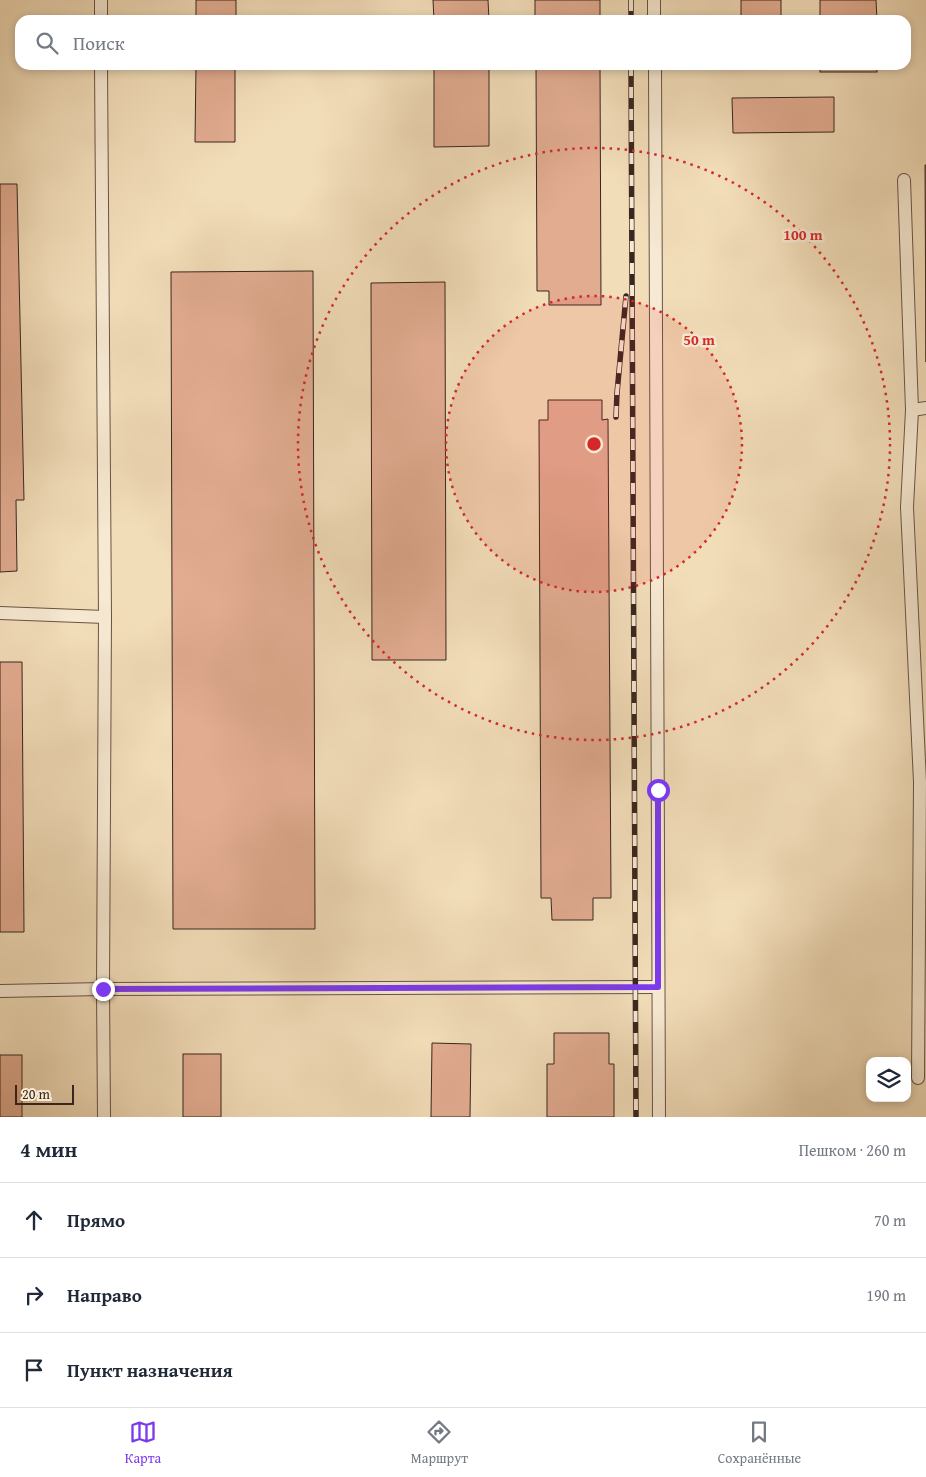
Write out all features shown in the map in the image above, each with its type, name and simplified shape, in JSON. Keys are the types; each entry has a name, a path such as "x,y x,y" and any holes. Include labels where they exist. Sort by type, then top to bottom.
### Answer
{"lane":[{"path":"101,0 101,15"},
{"path":"654,0 654,15"},
{"path":"101,70 105,617 104,1117"},
{"path":"654,70 659,1117"},
{"path":"904,180 912,410 908,507 920,782 918,1078"},
{"path":"912,410 926,408"},
{"path":"0,613 105,617"},
{"path":"0,991 658,987"}],"building":[{"path":"196,0 236,0 236,15 196,15"},
{"path":"433,0 488,0 489,15 434,15"},
{"path":"535,0 600,0 600,15 535,15"},
{"path":"741,0 781,0 781,15 741,15"},
{"path":"820,0 876,0 877,15 820,15"},
{"path":"196,70 235,70 235,142 195,142"},
{"path":"434,70 489,70 489,146 434,147"},
{"path":"536,70 600,70 601,305 549,305 549,291 537,291"},
{"path":"820,70 877,70 877,72 820,72"},
{"path":"834,97 834,132 733,133 732,98"},
{"path":"925,165 926,165 926,362"},
{"path":"0,184 17,184 24,500 16,500 17,571 0,572"},
{"path":"313,271 315,929 173,929 171,272"},
{"path":"445,282 446,660 372,660 371,283"},
{"path":"548,400 602,400 602,420 608,419 611,898 593,898 593,920 552,920 551,898 541,898 539,420 548,420"},
{"path":"0,662 22,662 24,932 0,932"},
{"path":"554,1033 609,1033 609,1064 614,1064 614,1117 547,1117 547,1064 554,1064"},
{"path":"432,1043 471,1044 470,1117 431,1117"},
{"path":"183,1054 221,1054 221,1117 183,1117"},
{"path":"0,1055 22,1055 22,1117 0,1117"}],"railway":[{"path":"631,0 631,15"},
{"path":"631,70 636,1117"},
{"path":"616,417 626,296"}],"route":[{"path":"103,989 658,987 658,790"}]}
